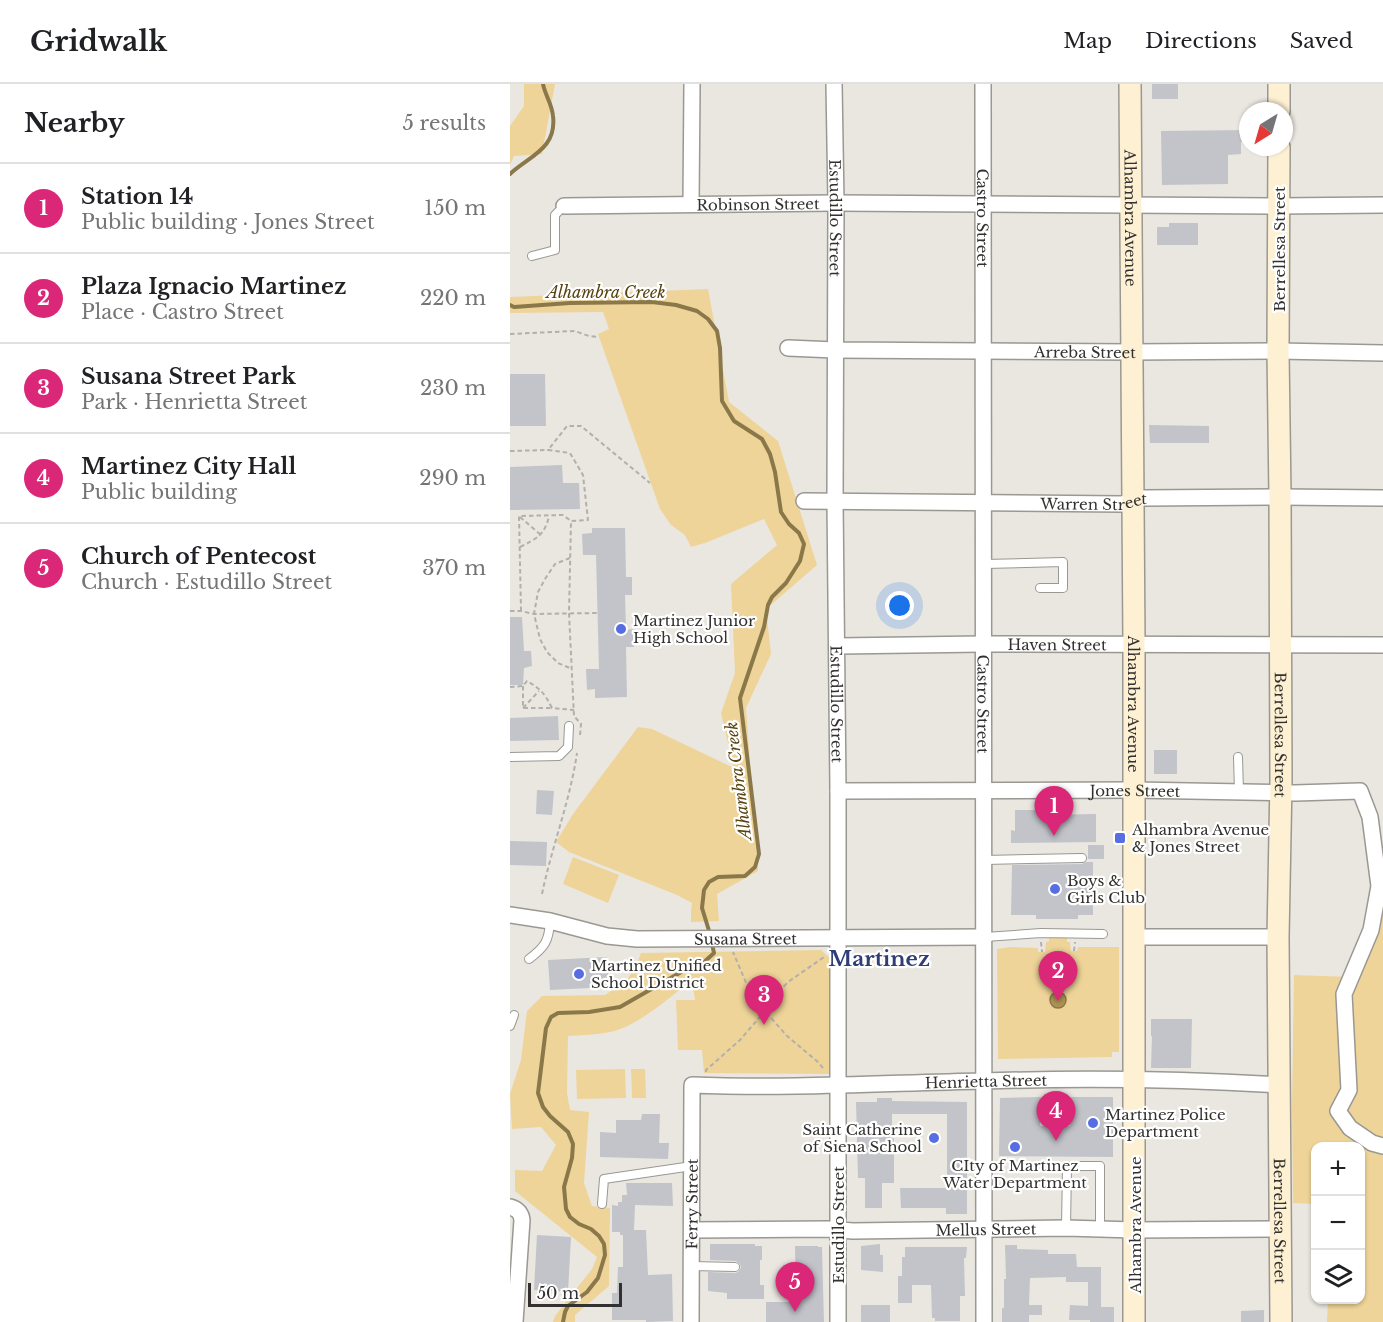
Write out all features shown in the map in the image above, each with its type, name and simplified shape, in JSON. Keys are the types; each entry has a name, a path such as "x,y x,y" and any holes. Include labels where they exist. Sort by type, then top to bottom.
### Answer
{"main road":[{"name":"Alhambra Avenue","path":"1130,84 1135,937 1134,1322"},
{"path":"1279,84 1279,102"},
{"name":"Berrellesa Street","path":"1279,156 1281,793 1278,937 1281,1322"}],"street":[{"path":"691,204 692,84"},
{"name":"Estudillo Street","path":"834,84 837,202 835,501 838,791 833,944 838,1086 838,1322"},
{"name":"Castro Street","path":"983,84 984,1322"},
{"name":"Robinson Street","path":"564,206 837,202 1383,205"},
{"name":"Arreba Street","path":"788,348 1383,353"},
{"name":"Warren Street","path":"804,501 1122,504 1143,498 1383,498"},
{"name":"Haven Street","path":"838,646 1383,645"},
{"name":"Jones Street","path":"838,791 1134,790 1281,793 1360,791 1370,817 1379,886 1371,930 1344,994 1349,1090 1338,1111 1350,1128 1372,1143 1383,1146"},
{"name":"Susana Street","path":"510,915 550,921 607,936 638,939 704,938 729,944 833,944 985,937"},
{"path":"1135,937 1278,937"},
{"name":"Henrietta Street","path":"692,1085 838,1086 984,1081 1135,1080 1279,1085"},
{"name":"Ferry Street","path":"691,1322 692,1085"},
{"path":"515,1322 522,1220 516,1211"},
{"name":"Mellus Street","path":"692,1230 1280,1229"}],"lane":[{"path":"532,256 555,250 555,216 564,206"},
{"path":"984,564 1063,562 1063,588 1040,588"},
{"path":"510,757 559,756 568,747 569,726"},
{"path":"1238,757 1239,792"},
{"path":"984,860 1082,858"},
{"path":"528,958 543,948 550,931 550,921"},
{"path":"985,937 1041,933 1103,934"},
{"path":"510,1026 514,1015"},
{"path":"602,1204 604,1179 693,1166"},
{"path":"1066,1228 1067,1166 1100,1166 1100,1229"},
{"path":"692,1266 735,1267"}],"path":[{"path":"510,334 575,332 599,337"},
{"path":"548,450 567,426 581,426 650,483"},
{"path":"510,451 548,450 570,453 583,475 588,520 571,521 563,514 519,516"},
{"path":"520,547 541,535 550,515"},
{"path":"519,516 541,535"},
{"path":"519,516 521,611"},
{"path":"571,521 569,613 574,716 581,724 579,744"},
{"path":"570,558 555,564 545,579 538,592 534,614 540,639 547,652 558,663 572,669"},
{"path":"510,611 534,614 598,613"},
{"path":"523,708 523,686 526,681 544,693 552,708"},
{"path":"510,687 523,686"},
{"path":"523,708 540,690"},
{"path":"523,708 574,710"},
{"path":"542,894 573,782 577,753"},
{"path":"729,944 750,992 787,1036 828,1073"},
{"path":"706,1076 706,1070 740,1040 788,982 824,957 833,944"},
{"path":"1044,1106 1068,1106 1068,1111 1062,1110 1059,1117 1055,1110 1044,1110 1044,1106"},
{"path":"1059,1109 1059,1117"}],"shaded area":[{"path":"524,84 555,84 542,154 514,156 510,165 510,126 524,106"},
{"path":"708,289 729,402 778,441 817,565 766,609 771,654 746,708 758,871 717,894 719,921 691,922 692,903 569,852 556,842 573,814 638,727 652,729 734,768 721,713 735,673 731,584 777,545 764,519 691,547 685,535 671,525 660,509 598,334 609,329 603,312 510,313 510,297"},
{"path":"573,857 619,875 608,903 563,884"},
{"path":"1383,895 1383,1322 1327,1322 1328,1304 1365,1304 1365,1142 1311,1142 1311,1204 1293,1203 1294,975 1351,977"},
{"path":"1049,938 1067,938 1071,951 1077,951 1078,947 1119,947 1119,1052 1112,1052 1112,1057 998,1059 997,949 1038,948 1038,952 1045,952"},
{"path":"821,950 830,958 829,1074 704,1073 702,1050 678,1050 676,1000 695,1000 692,980 653,1011 620,1029 599,1034 568,1036 567,1093 570,1110 589,1112 584,1183 592,1206 610,1208 609,1286 575,1315 575,1322 553,1322 555,1316 592,1269 597,1257 515,1191 515,1170 542,1171 556,1145 541,1127 512,1129 510,1094 521,1060 527,1011 542,996 605,995 627,980 641,953"},
{"path":"1055,992 1061,992 1066,1000 1064,1006 1055,1008 1050,1003 1050,997"},
{"path":"625,1069 626,1098 577,1099 576,1070"},
{"path":"631,1069 645,1069 646,1098 632,1098"}],"building":[{"path":"1152,84 1178,84 1178,99 1152,99"},
{"path":"1239,130 1239,154 1228,155 1228,184 1162,185 1161,131"},
{"path":"1169,223 1198,223 1198,245 1157,245 1157,227 1169,227"},
{"path":"510,374 545,374 546,426 510,426"},
{"path":"1149,425 1209,426 1209,443 1150,443"},
{"path":"562,465 563,483 579,483 580,509 510,510 510,467"},
{"path":"592,528 625,528 626,577 632,577 632,595 625,595 626,630 633,629 634,647 626,647 627,697 595,698 595,689 587,690 586,669 599,669 596,555 583,555 582,534 592,533"},
{"path":"510,617 522,617 524,651 531,651 532,666 524,668 523,685 510,685"},
{"path":"558,716 559,740 510,741 510,718"},
{"path":"1154,750 1177,750 1177,774 1154,774"},
{"path":"537,790 554,791 552,815 536,814"},
{"path":"1015,810 1043,810 1043,815 1096,814 1096,842 1011,843 1011,830 1015,831"},
{"path":"510,841 547,842 546,866 510,865"},
{"path":"1088,845 1104,845 1104,859 1088,859"},
{"name":"Boys & Girls Club","path":"1093,862 1093,915 1078,915 1078,919 1036,919 1036,915 1011,915 1012,865 1082,864"},
{"name":"Martinez Unified School District","path":"607,957 609,987 550,990 548,960"},
{"path":"1151,1019 1192,1019 1191,1068 1151,1068"},
{"path":"1041,1097 1040,1126 1070,1126 1071,1097 1113,1097 1113,1157 999,1156 1000,1098"},
{"path":"877,1098 892,1098 892,1101 967,1102 967,1214 946,1214 946,1208 901,1208 900,1188 947,1188 947,1114 892,1114 894,1183 882,1183 882,1208 865,1208 865,1178 858,1178 856,1102 877,1102"},
{"path":"642,1114 660,1114 659,1143 669,1143 668,1159 600,1157 600,1132 616,1133 616,1120 641,1120"},
{"path":"626,1183 672,1183 673,1206 635,1205 634,1230 646,1230 648,1275 672,1274 673,1321 612,1320 612,1293 617,1293 618,1267 623,1267 623,1235 620,1235 620,1232 612,1232 612,1205 618,1206 618,1202 622,1202 622,1195 627,1195"},
{"path":"537,1235 571,1237 568,1292 534,1290"},
{"path":"710,1244 762,1246 760,1285 764,1285 764,1299 727,1299 727,1293 708,1291 708,1272 735,1273 741,1268 736,1261 710,1260"},
{"path":"880,1244 880,1255 883,1255 883,1272 861,1270 861,1246"},
{"path":"1005,1245 1017,1245 1017,1249 1048,1250 1048,1254 1076,1254 1077,1267 1101,1267 1101,1307 1114,1307 1114,1322 1069,1320 1070,1305 1088,1306 1088,1282 1066,1282 1066,1277 1030,1278 1029,1305 1042,1305 1042,1315 1029,1315 1029,1322 1002,1322 1004,1279 1006,1279"},
{"path":"795,1246 822,1247 824,1322 766,1322 766,1302 796,1302"},
{"path":"905,1247 967,1247 966,1258 964,1258 965,1296 960,1296 960,1321 935,1321 935,1318 932,1318 931,1285 912,1285 912,1303 898,1303 898,1276 902,1276 902,1257 905,1257"},
{"path":"861,1305 890,1305 890,1322 861,1322"},
{"path":"1264,1310 1264,1322 1241,1322 1241,1311"}],"waterway":[{"name":"Alhambra Creek","path":"510,174 540,151 551,136 552,112 543,84"},
{"name":"Alhambra Creek","path":"510,305 514,307 570,303 652,302 697,311 708,319 717,331 720,348 722,401 734,421 762,439 770,454 775,472 781,512 799,533 804,544 800,561 768,605 764,627 740,698 759,854 755,867 745,876 718,877 709,882 704,890 702,908 710,934"},
{"name":"Alhambra Creek","path":"563,1322 568,1306 587,1292 598,1278 605,1255 604,1244 599,1236 570,1217 566,1209 564,1187 572,1158 573,1144 568,1132 543,1107 538,1093 546,1028 551,1017 558,1013 589,1012 620,1007 683,971 703,963 714,953 712,944"}],"place":[{"name":"Martinez Junior High School","path":"621,629"},
{"name":"Station 14","path":"1054,836"},
{"name":"Alhambra Avenue & Jones Street","path":"1120,838"},
{"name":"Boys & Girls Club","path":"1055,889"},
{"name":"Martinez Unified School District","path":"579,974"},
{"name":"Plaza Ignacio Martinez","path":"1058,1001"},
{"name":"Susana Street Park","path":"764,1025"},
{"name":"Martinez Police Department","path":"1093,1123"},
{"name":"Saint Catherine of Siena School","path":"934,1138"},
{"name":"Martinez City Hall","path":"1056,1141"},
{"name":"CIty of Martinez Water Department","path":"1015,1147"},
{"name":"Church of Pentecost","path":"795,1312"}],"district":[{"name":"Martinez","path":"879,959"}]}
